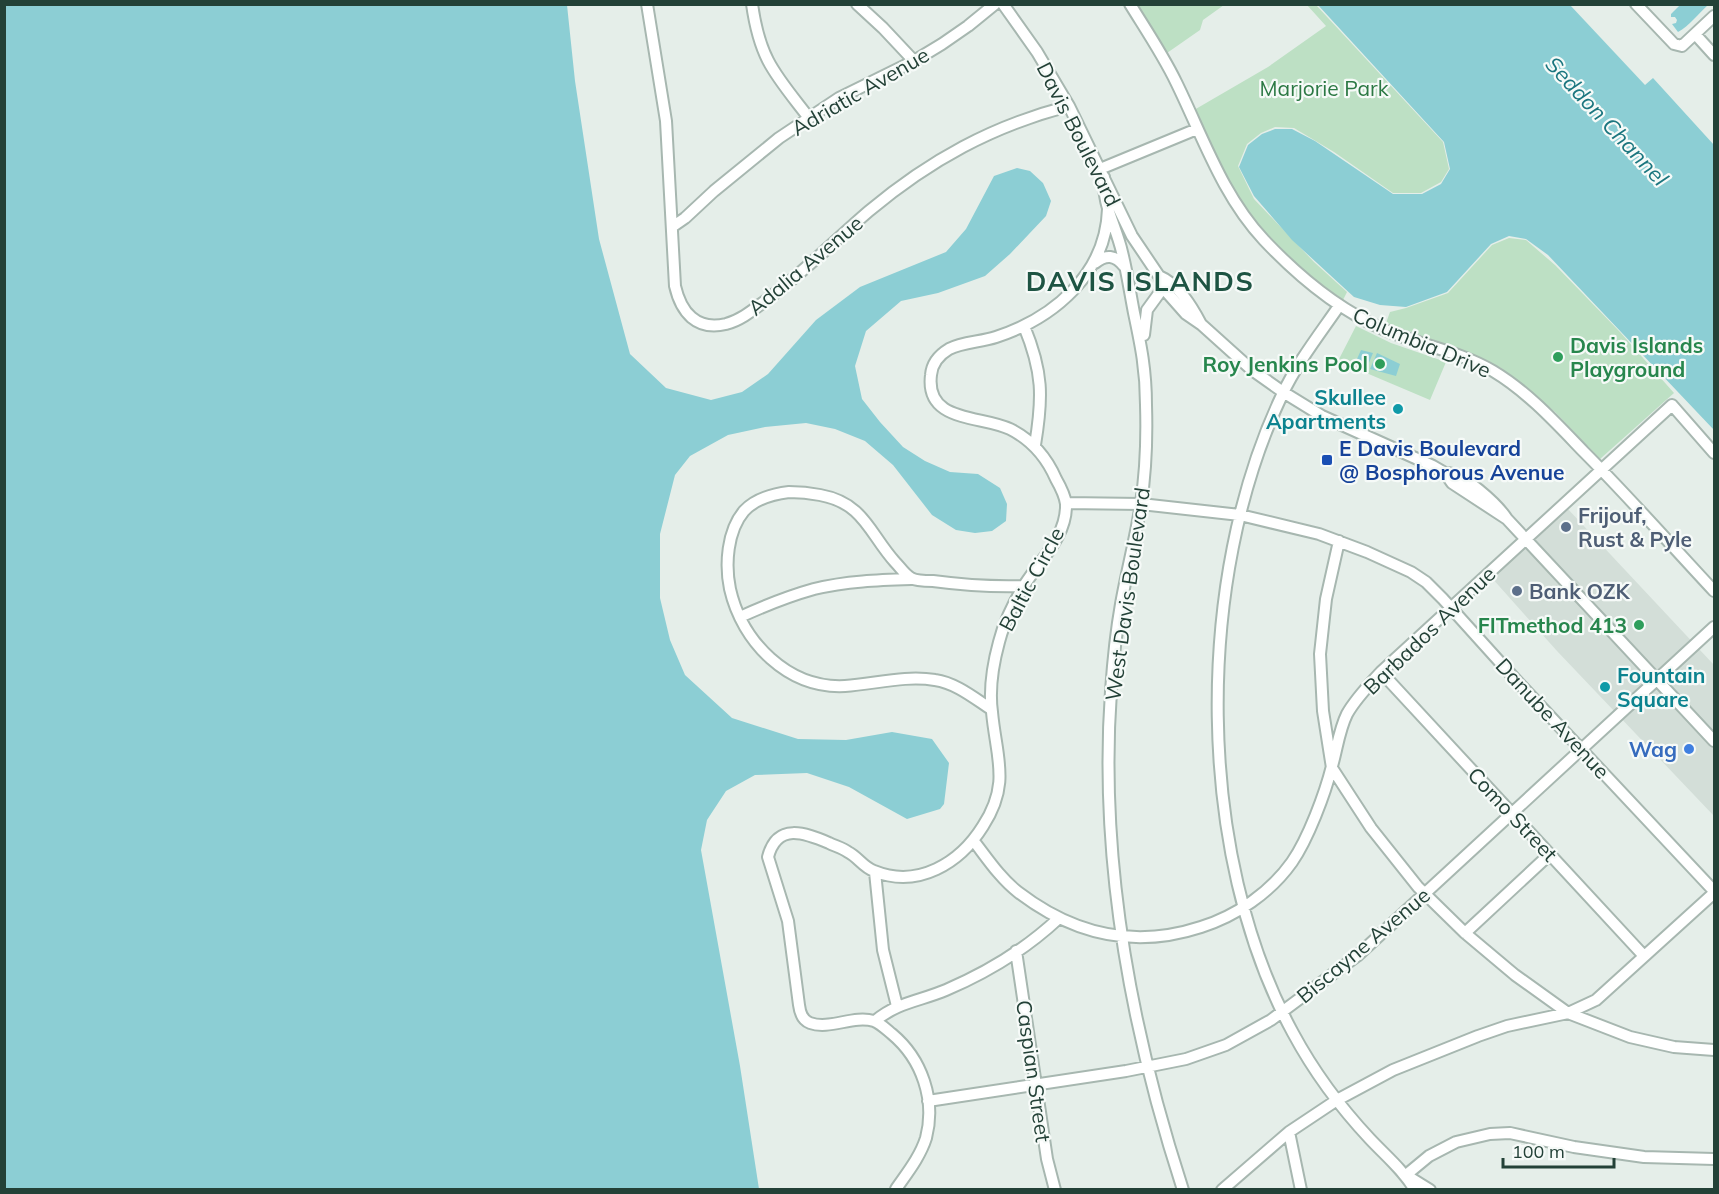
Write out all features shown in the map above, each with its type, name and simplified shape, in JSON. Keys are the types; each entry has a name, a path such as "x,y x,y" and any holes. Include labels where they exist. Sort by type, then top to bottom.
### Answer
{"street":[{"name":"Adalia Avenue","path":"647,4 666,121 675,286 683,309 690,317 708,325 728,324 746,315 781,289 871,210 968,143 1011,123 1069,106"},
{"path":"752,4 756,31 763,53 775,75 809,118"},
{"path":"857,4 914,61"},
{"name":"Adriatic Avenue","path":"672,227 762,151 809,118 848,93 914,61 968,26 995,4"},
{"name":"Davis Boulevard","path":"1003,4 1037,52 1069,106 1120,215 1159,276"},
{"name":"Columbia Drive","path":"1130,4 1165,61 1227,190 1262,238 1289,265 1339,306 1383,329 1470,360 1493,371 1527,395 1601,469 1714,591"},
{"path":"1636,4 1674,44 1682,46 1714,16"},
{"path":"1695,34 1714,55"},
{"path":"1102,173 1197,129"},
{"name":"West Davis Boulevard","path":"1102,173 1103,192 1120,243 1143,351"},
{"name":"Baltic Circle","path":"875,872 898,877 918,877 937,869 955,858 973,840 993,810 999,789 999,754 991,709 993,673 999,641 1005,621 1024,586 1054,545 1066,503 1056,477 1035,445 996,423 950,413 939,404 934,397 931,382 933,366 947,350 958,345 995,338 1024,327 1070,294 1095,263 1105,235 1108,209"},
{"path":"1095,263 1101,258 1111,256 1119,260 1126,269"},
{"path":"1159,276 1163,288 1186,314 1202,325 1252,370 1283,392 1322,416 1406,452 1445,473 1452,483 1507,519 1714,741"},
{"path":"1159,276 1170,280 1193,308 1202,325"},
{"name":"West Davis Boulevard","path":"1163,288 1147,310 1143,351 1146,426 1141,504 1120,606 1111,689 1110,824 1122,938 1148,1067 1164,1131 1183,1190"},
{"path":"1339,306 1283,392 1256,458 1240,515 1223,616 1218,706 1226,816 1243,909 1258,958 1282,1012 1307,1057 1337,1100 1370,1139 1406,1175 1430,1190"},
{"path":"1024,327 1036,357 1040,383 1040,412 1035,445"},
{"name":"Barbados Avenue","path":"973,840 988,861 1017,891 1059,918 1089,930 1122,938 1165,937 1214,923 1243,909 1273,884 1292,861 1311,824 1332,768 1340,730 1347,714 1355,701 1381,672 1672,405 1714,453"},
{"path":"912,579 848,504 831,497 806,493 777,494 752,504 744,511 734,527 728,573 733,599 757,645 782,669 822,684 843,686 900,679 938,680 959,688 991,709"},
{"name":"Danube Avenue","path":"1066,503 1141,504 1240,515 1297,527 1339,541 1411,572 1426,582 1451,607 1714,892"},
{"path":"1339,541 1326,599 1320,654 1323,711 1332,768 1371,828 1407,875 1465,933 1515,975 1568,1013 1630,1037 1674,1047 1714,1050"},
{"path":"740,616 815,589 850,584 912,579 967,585 1024,586"},
{"name":"Biscayne Avenue","path":"928,1101 1148,1067 1195,1056 1226,1045 1282,1012 1357,956 1714,627"},
{"name":"Como Street","path":"1381,672 1644,956"},
{"path":"897,1006 881,942 875,872 847,851 799,832 787,834 777,840 768,857 788,921 802,1018 810,1023 875,1021 897,1006 958,984 1016,951 1059,918"},
{"path":"1465,933 1550,854"},
{"path":"1222,1190 1289,1132 1337,1100 1394,1070 1449,1046 1507,1026 1568,1013 1596,1000 1714,892"},
{"name":"Caspian Street","path":"1016,951 1047,1159 1055,1190"},
{"path":"875,1021 900,1041 915,1058 923,1078 928,1101 928,1127 924,1142 917,1159 897,1189"},
{"path":"1289,1132 1301,1190"},
{"path":"1406,1175 1429,1156 1449,1145 1490,1134 1510,1133 1574,1147 1644,1157 1714,1160"},
{"path":"1406,1175 1415,1190"}],"shaded area":[{"path":"1567,508 1714,665 1714,816 1557,651 1491,577 1535,540"}],"green space":[{"path":"1136,5 1224,5 1203,20 1200,30 1167,53"},
{"name":"Marjorie Park","path":"1307,5 1316,5 1443,142 1449,169 1441,182 1421,193 1393,193 1334,152 1294,128 1275,127 1261,133 1247,144 1238,166 1254,199 1314,262 1347,292 1343,300 1292,262 1266,236 1230,189 1194,110 1268,67 1326,26"},
{"name":"Davis Islands Playground","path":"1509,238 1526,240 1555,265 1620,332 1674,393 1600,459 1555,412 1501,368 1448,345 1386,323 1390,312 1448,293 1492,245"},
{"path":"1356,326 1391,343 1446,362 1430,400 1338,361"}],"water":[{"path":"5,4 567,5 575,81 599,239 630,354 666,388 711,400 742,392 768,374 816,320 860,287 946,252 966,229 994,176 1017,168 1030,171 1043,183 1051,201 1046,216 1010,254 985,276 938,293 901,301 866,331 855,366 862,399 903,447 925,461 950,472 978,474 1000,488 1007,504 1006,521 992,531 975,533 956,530 932,515 893,465 865,441 835,429 806,423 765,427 728,435 690,456 675,475 660,534 660,598 670,640 685,675 732,718 798,739 846,740 892,732 932,739 949,763 944,804 940,809 907,819 849,787 807,773 755,775 726,791 707,820 701,850 740,1066 759,1189 5,1189"},
{"path":"1681,4 1708,5 1678,32 1672,24 1677,20 1671,17 1671,14"},
{"name":"Seddon Channel","path":"1318,5 1570,5 1645,85 1653,78 1714,145 1714,430 1548,255 1526,239 1509,236 1491,244 1447,292 1406,307 1380,305 1354,297 1292,240 1254,196 1239,167 1248,145 1262,134 1275,129 1292,129 1315,141 1393,194 1422,194 1441,184 1450,169 1444,142"},
{"path":"1361,350 1373,353 1368,365 1357,359"},
{"path":"1377,353 1400,364 1396,376 1370,369"}],"place":[{"name":"Davis Islands Playground","path":"1558,357"},
{"name":"Roy Jenkins Pool","path":"1380,364"},
{"name":"Skullee Apartments","path":"1398,409"},
{"name":"E Davis Boulevard @ Bosphorous Avenue","path":"1327,460"},
{"name":"Frijouf, Rust & Pyle","path":"1566,527"},
{"name":"Bank OZK","path":"1517,591"},
{"name":"FITmethod 413","path":"1639,625"},
{"name":"Fountain Square","path":"1605,687"},
{"name":"Wag","path":"1689,749"}],"district":[{"name":"DAVIS ISLANDS","path":"1140,281"}]}
